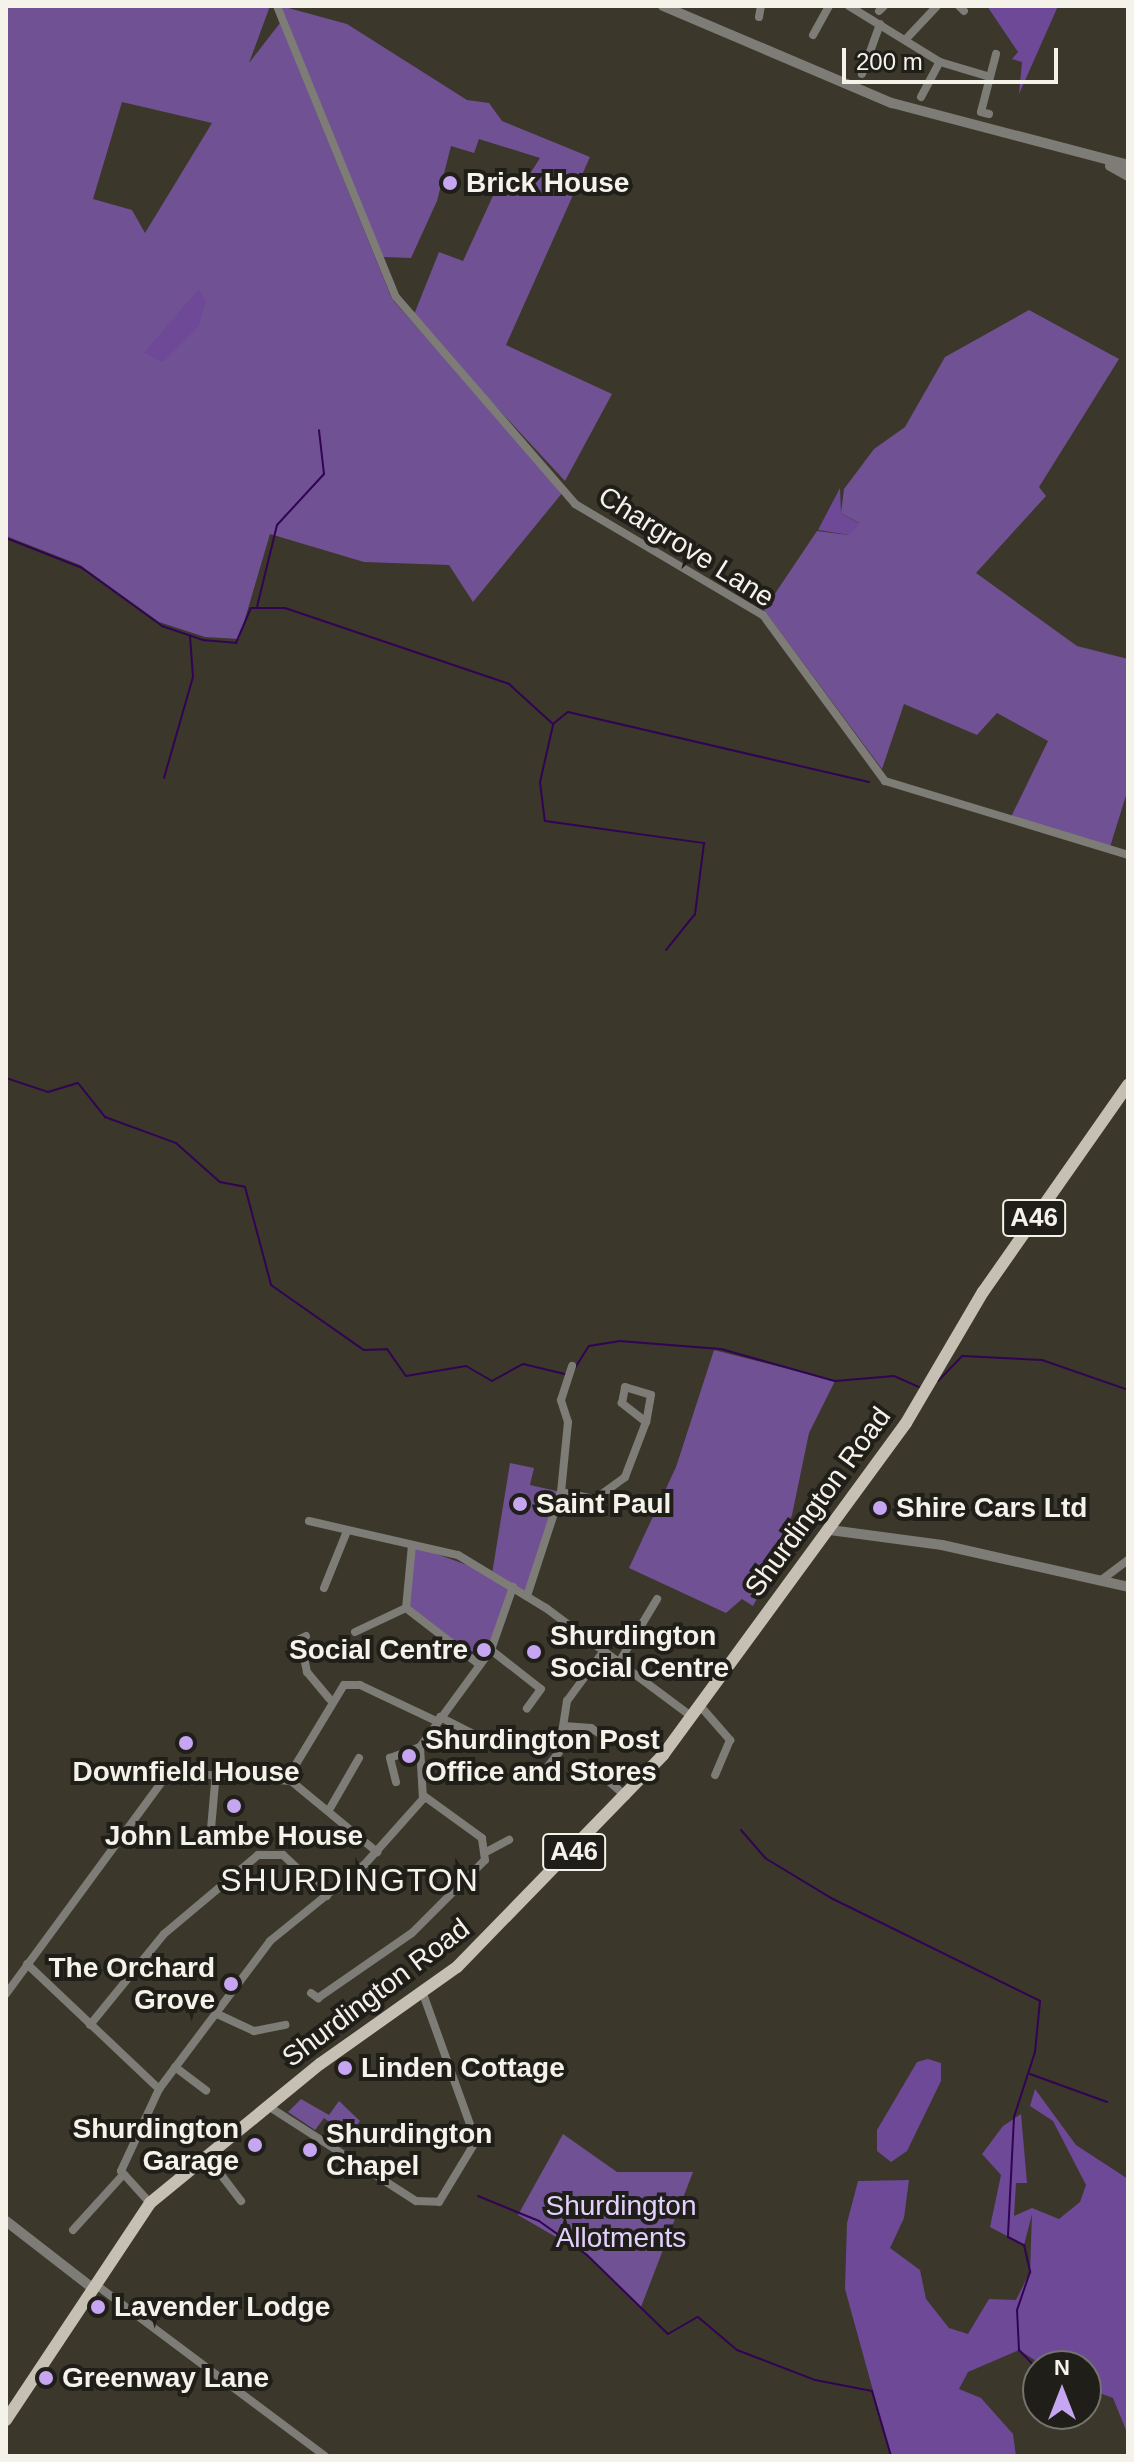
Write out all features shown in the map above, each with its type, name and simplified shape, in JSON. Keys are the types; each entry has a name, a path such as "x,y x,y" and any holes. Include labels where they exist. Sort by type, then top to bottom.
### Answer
{"main road":[{"name":"Shurdington Road","path":"6,2420 92,2285 150,2203 268,2106 423,1994 484,1943 626,1796 698,1713 830,1530 1128,1085"}],"street":[{"name":"Chargrove Lane","path":"277,6 396,297 575,504 763,615 885,781 1128,855"},
{"path":"663,6 878,98 1105,163 1128,165"},
{"path":"759,17 761,6"},
{"path":"818,31 829,6"},
{"path":"906,39 937,6"},
{"path":"851,7 940,62 990,77"},
{"path":"862,74 880,24"},
{"path":"989,114 981,112 996,54"},
{"path":"921,97 940,62"},
{"path":"1105,163 1128,176"},
{"path":"527,1596 561,1492 568,1422 561,1400 572,1366"},
{"path":"561,1492 589,1500 618,1487 646,1422 651,1395 625,1387 622,1403 646,1422"},
{"path":"309,1521 458,1555 513,1587 618,1664 698,1713 730,1740 715,1775"},
{"path":"830,1530 942,1545 1098,1583 1128,1587"},
{"path":"324,1588 347,1531"},
{"path":"406,1608 412,1545"},
{"path":"1098,1583 1128,1560"},
{"path":"396,1782 390,1758 420,1747 491,1650 513,1587"},
{"path":"618,1664 657,1599"},
{"path":"355,1632 406,1608"},
{"path":"406,1608 480,1665"},
{"path":"300,1637 307,1672 330,1699"},
{"path":"491,1650 541,1689 527,1708"},
{"path":"547,1786 534,1776 559,1752 571,1694 603,1652"},
{"path":"287,1779 330,1699 341,1687 360,1685 472,1733"},
{"path":"564,1726 591,1728 609,1740"},
{"path":"73,2230 121,2177 159,2089 270,1941 377,1852 424,1796 420,1747"},
{"path":"329,1810 359,1758"},
{"path":"6,1994 146,1812 159,1781 174,1770 287,1779 377,1852"},
{"path":"211,1829 216,1772"},
{"path":"605,1778 626,1796"},
{"path":"424,1796 482,1838 488,1851"},
{"path":"318,1998 433,1916 488,1851 509,1840"},
{"path":"90,2025 164,1934 200,1902 271,1851 327,1896"},
{"path":"27,1964 159,2089"},
{"path":"268,2106 416,2201 439,2202 476,2141 423,1994"},
{"path":"215,2013 254,2031 285,2025"},
{"path":"175,2067 206,2090"},
{"path":"206,2155 241,2201"},
{"path":"121,2177 150,2203"},
{"path":"6,2221 325,2456"}],"green space":[{"path":"6,6 270,6 249,63 280,23 392,299 563,492 473,602 449,565 364,562 270,534 239,639 205,637 159,622 80,565 6,536","holes":["122,102 212,123 145,233 132,210 93,199"]},
{"path":"281,6 347,24 467,100 489,103 502,121 590,157 506,345 612,394 565,481 413,317 439,252 463,261 498,185 521,188 540,158 479,139 474,153 451,146 437,201 411,258 383,257"},
{"path":"1029,310 1119,359 1039,487 1046,496 976,573 1077,646 1128,659 1128,789 1110,847 1010,819 1048,741 997,713 977,735 904,704 882,769 764,610 817,531 848,535 859,523 841,513 844,489 874,449 905,427 945,357"},
{"path":"714,1350 835,1381 809,1433 792,1515 765,1584 753,1606 742,1599 726,1613 629,1568 676,1467"},
{"path":"510,1463 534,1468 530,1485 561,1492 527,1596 514,1588 491,1650 465,1652 410,1612 405,1583 412,1545 492,1574"},
{"path":"301,2099 329,2115 339,2101 360,2121 349,2136 324,2118 315,2130 288,2112"},
{"name":"Shurdington Allotments","path":"563,2134 617,2172 693,2172 641,2307 587,2255 518,2215"}],"shaded area":[{"path":"987,6 1058,6 1019,94 1022,62 1012,59 1018,52"},
{"path":"199,289 206,301 198,327 163,362 144,353"},
{"path":"840,488 841,513 860,524 849,535 818,530"},
{"path":"928,2059 941,2063 941,2081 907,2151 891,2162 877,2151 877,2130 917,2062"},
{"path":"1035,2089 1076,2145 1128,2179 1128,2435 1113,2398 1102,2394 1102,2350 1019,2350 968,2372 959,2389 981,2398 1013,2434 1016,2456 891,2456 845,2289 847,2223 858,2181 909,2180 904,2218 890,2248 920,2270 926,2299 949,2328 968,2334 989,2299 1016,2300 1030,2272 1032,2214 1024,2245 990,2227 1001,2175 982,2154 1003,2126 1021,2114 1027,2183 1016,2183 1014,2216 1032,2208 1059,2219 1080,2202 1086,2185 1053,2121 1030,2106"}],"waterway":[{"path":"257,607 277,525 324,474 319,430"},
{"path":"6,538 82,568 162,626 203,640 236,643 251,608 285,608 509,684 553,724 568,712 869,782"},
{"path":"164,778 193,677 190,636"},
{"path":"553,725 540,782 545,821 704,843 695,914 666,950"},
{"path":"6,1078 48,1092 78,1083 105,1117 176,1143 220,1182 245,1187 271,1285 364,1350 387,1349 406,1376 466,1366 492,1381 523,1364 565,1374"},
{"path":"575,1368 589,1346 619,1341 721,1349 835,1381 894,1376 921,1388"},
{"path":"938,1381 962,1356 1042,1360 1128,1390"},
{"path":"741,1830 765,1858 831,1898 1040,2001 1035,2052 1014,2117 1008,2237 1024,2245 1030,2272 1017,2310 1019,2350 1022,2353"},
{"path":"1030,2074 1107,2102"},
{"path":"478,2196 539,2221 587,2255 668,2334 698,2317 737,2350 815,2380 872,2391 891,2456"}],"place":[{"name":"Brick House","path":"450,183"},
{"name":"Saint Paul","path":"520,1504"},
{"name":"Shire Cars Ltd","path":"880,1508"},
{"name":"Social Centre","path":"484,1650"},
{"name":"Shurdington Social Centre","path":"534,1652"},
{"name":"Downfield House","path":"186,1743"},
{"name":"Shurdington Post Office and Stores","path":"409,1756"},
{"name":"John Lambe House","path":"234,1806"},
{"name":"The Orchard Grove","path":"231,1984"},
{"name":"Linden Cottage","path":"345,2068"},
{"name":"Shurdington Garage","path":"255,2145"},
{"name":"Shurdington Chapel","path":"310,2150"},
{"name":"Lavender Lodge","path":"98,2307"},
{"name":"Greenway Lane","path":"46,2378"}],"district":[{"name":"SHURDINGTON","path":"350,1880"}]}
